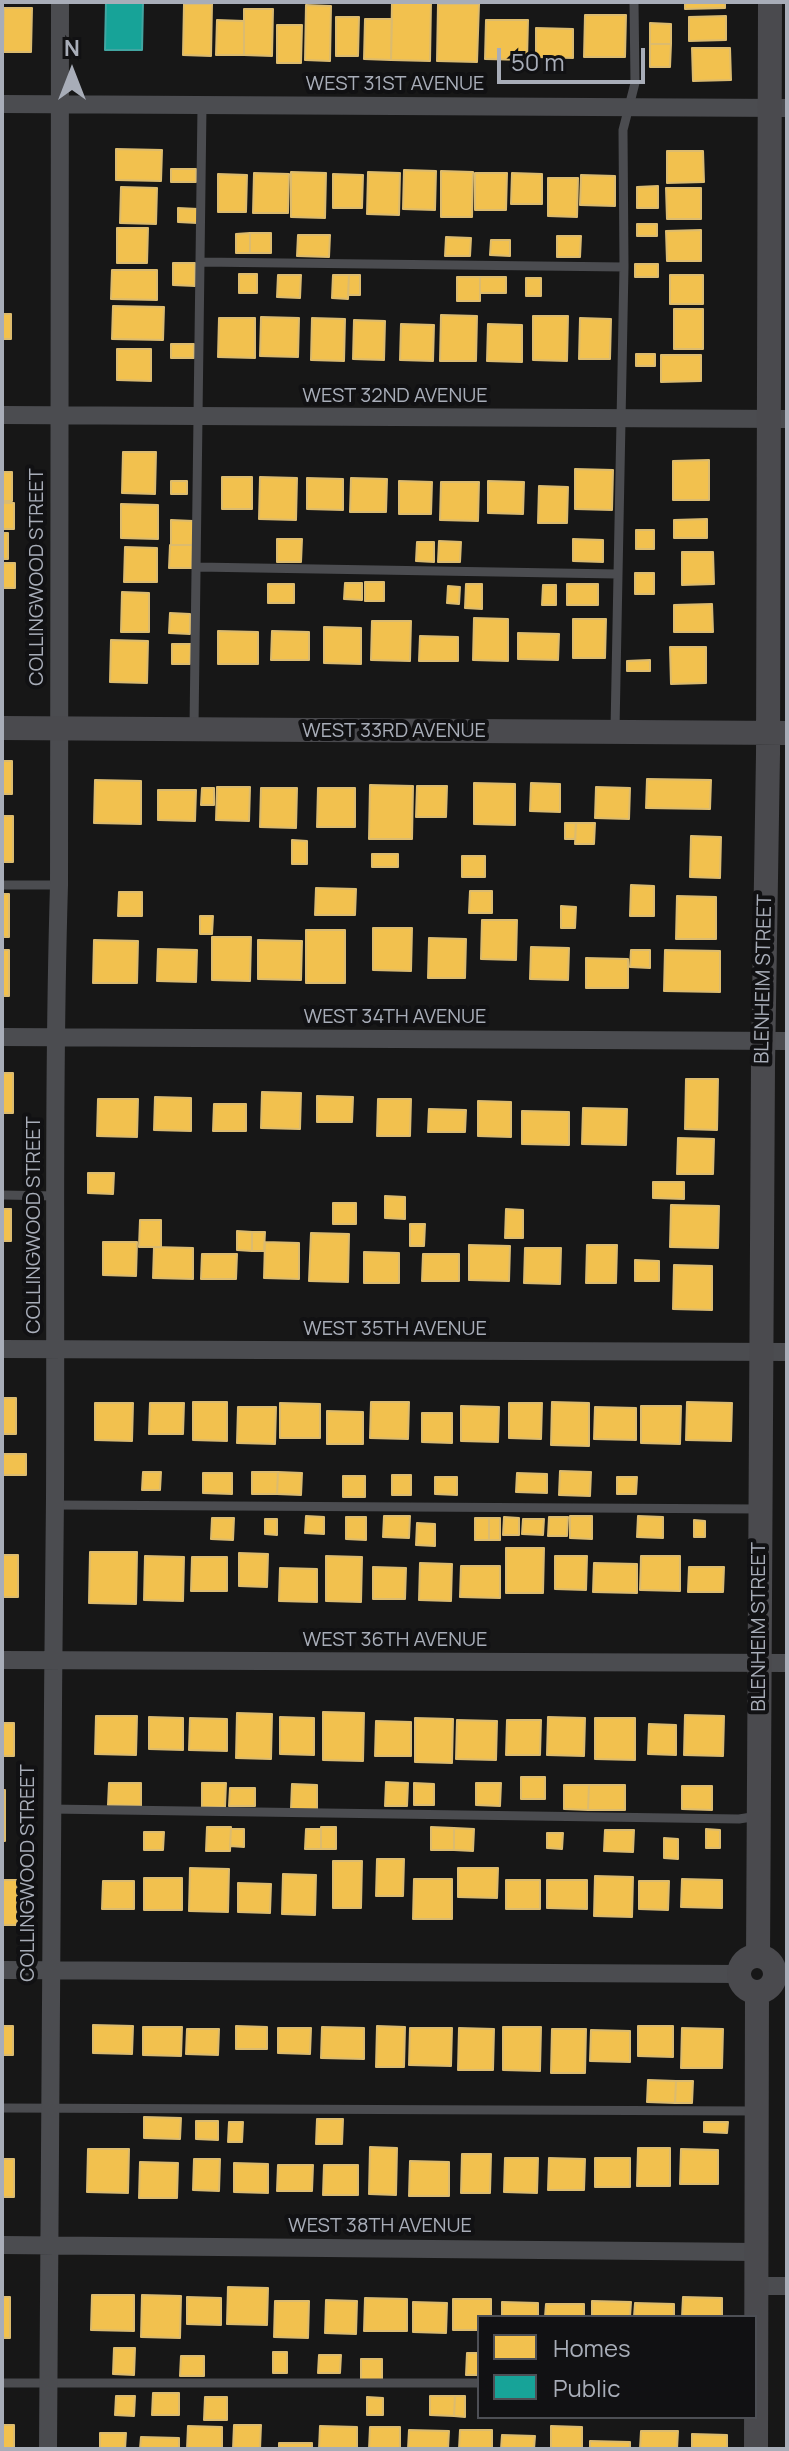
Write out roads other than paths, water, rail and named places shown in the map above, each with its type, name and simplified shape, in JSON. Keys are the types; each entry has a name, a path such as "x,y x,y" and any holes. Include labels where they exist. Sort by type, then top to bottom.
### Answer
{"street":[{"name":"COLLINGWOOD STREET","path":"48,2449 50,1809 57,1196 55,1038 59,885 60,2"},
{"name":"BLENHEIM STREET","path":"758,1956 761,1352 775,1041 778,733 779,108 770,2"},
{"name":"WEST 31ST AVENUE","path":"2,104 779,108"},
{"name":"WEST 32ND AVENUE","path":"2,415 778,419"},
{"name":"WEST 33RD AVENUE","path":"2,728 778,733"},
{"name":"WEST 34TH AVENUE","path":"2,1037 775,1041"},
{"name":"WEST 35TH AVENUE","path":"2,1349 787,1352"},
{"name":"WEST 36TH AVENUE","path":"2,1660 787,1663"},
{"path":"758,1956 771,1961 781,1974 770,1987 757,1993 744,1987 739,1974 745,1961 758,1956"},
{"path":"2,1970 739,1974"},
{"path":"757,1993 757,2315"},
{"name":"WEST 38TH AVENUE","path":"2,2245 757,2252"},
{"path":"757,2286 787,2286"},
{"path":"756,2419 756,2449"}],"lane":[{"path":"615,732 624,267 623,130 635,83 634,2"},
{"path":"194,730 202,106"},
{"path":"200,262 624,267"},
{"path":"197,567 617,574"},
{"path":"2,885 59,885"},
{"path":"2,1195 57,1196"},
{"path":"55,1505 760,1509"},
{"path":"50,1809 739,1819 758,1816"},
{"path":"2,2108 757,2111"},
{"path":"2,2383 477,2383"}]}
